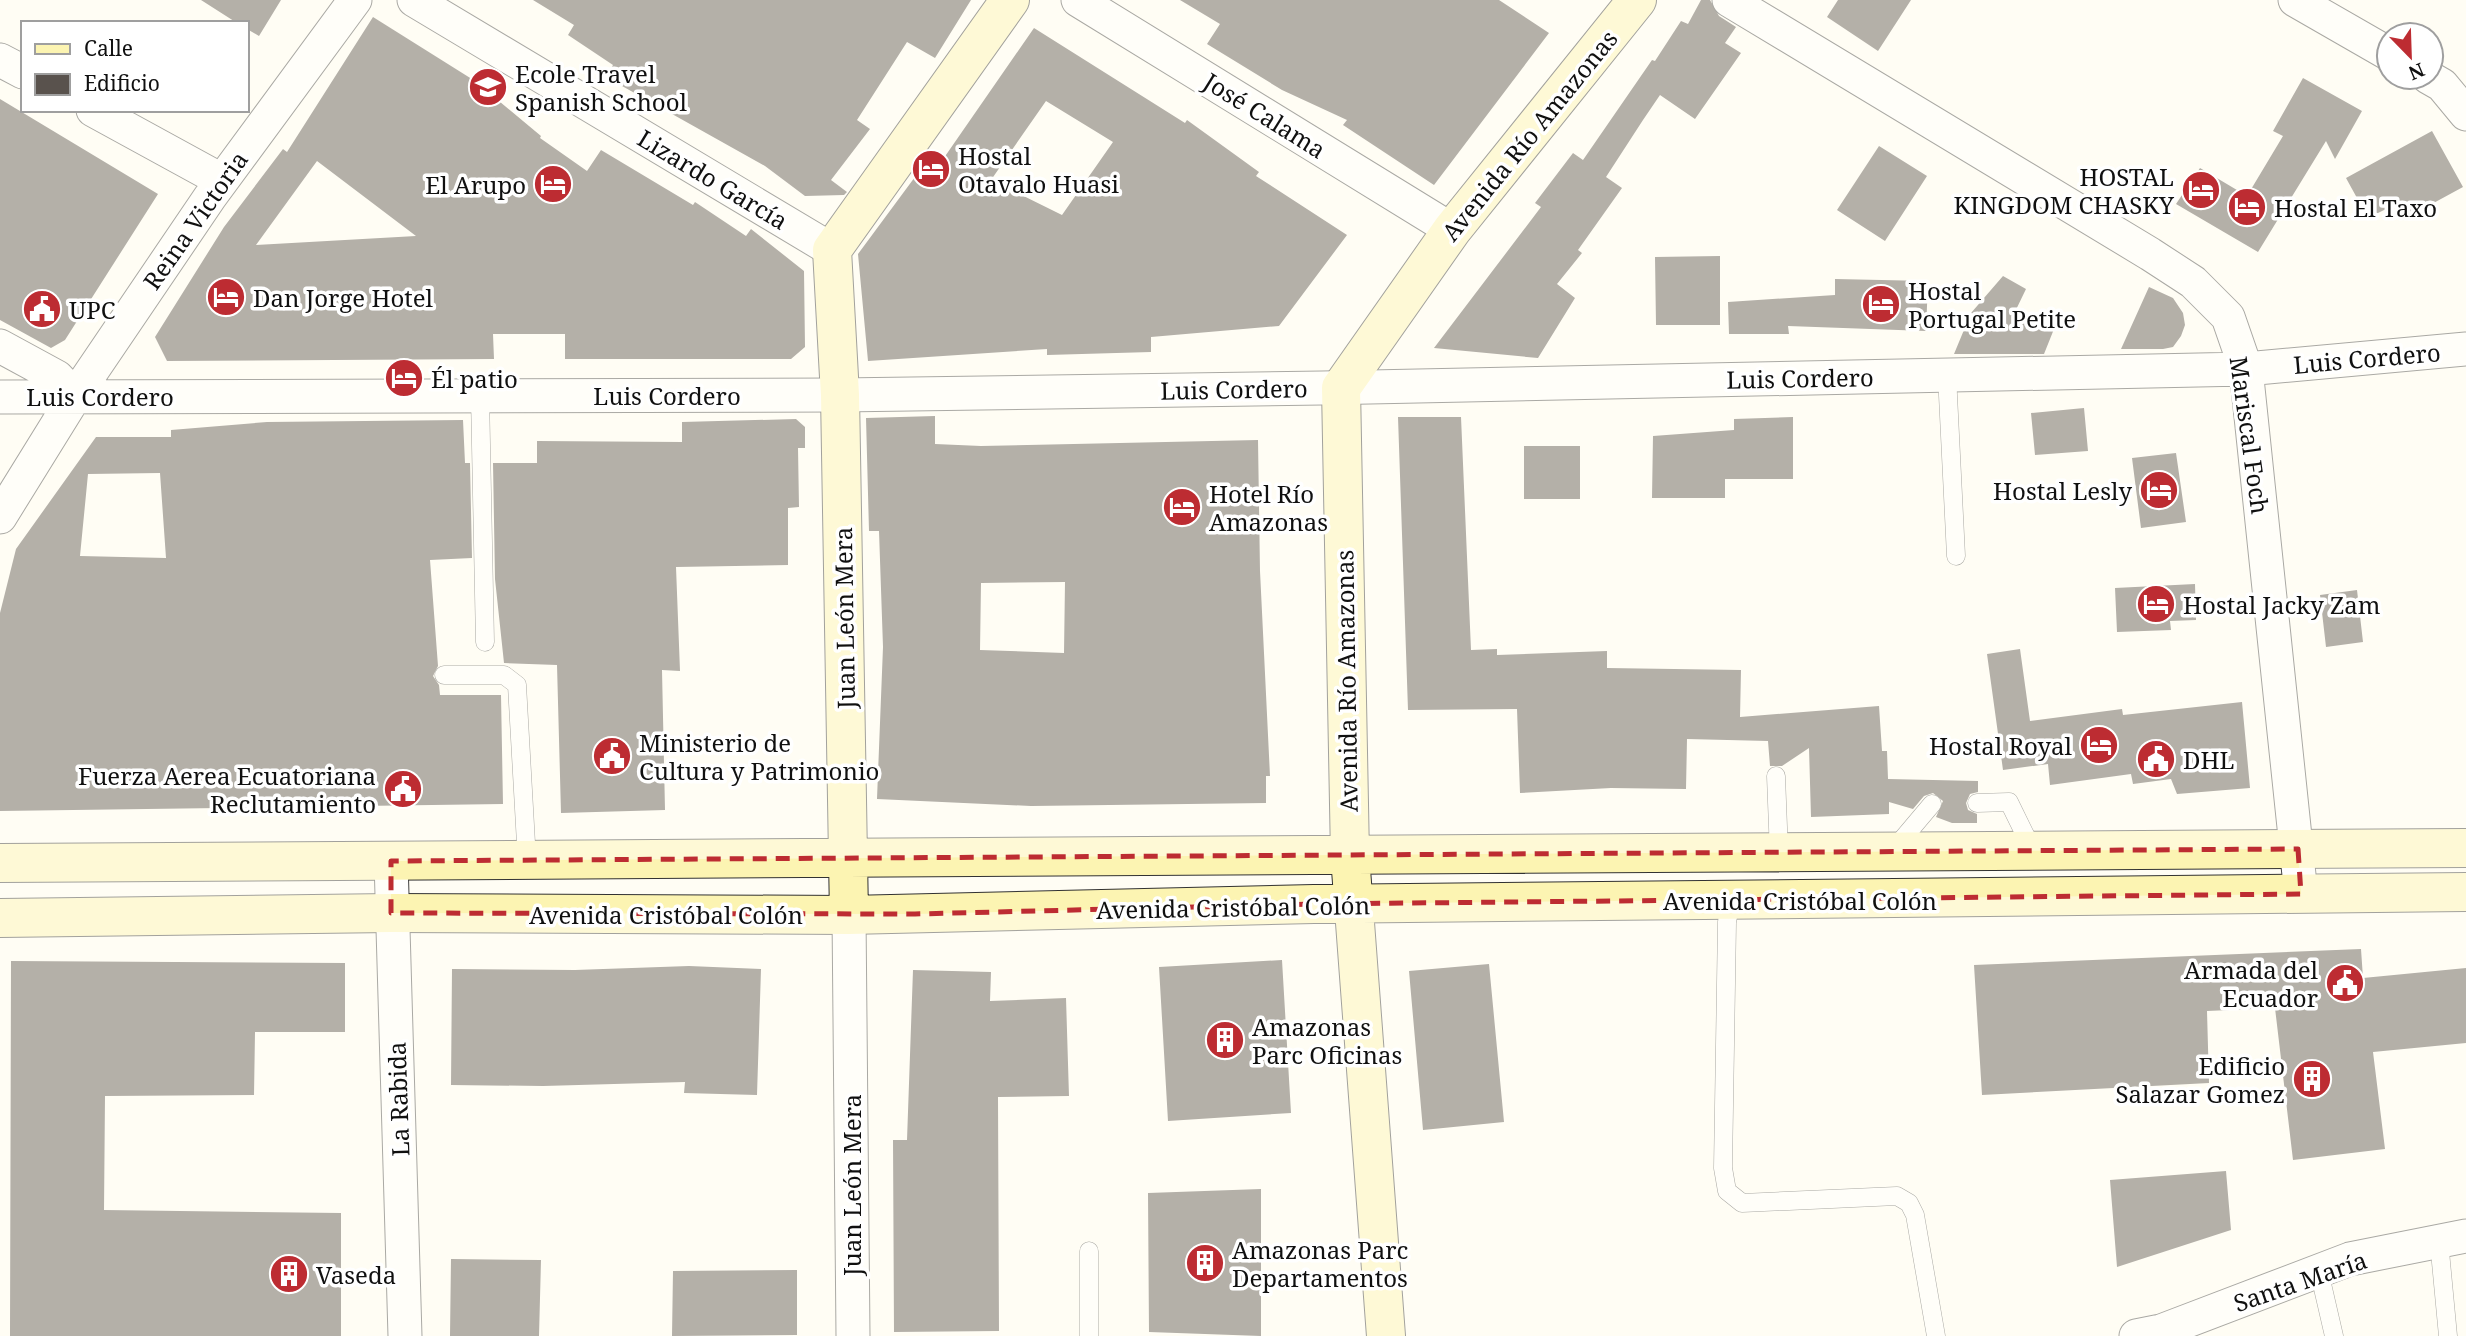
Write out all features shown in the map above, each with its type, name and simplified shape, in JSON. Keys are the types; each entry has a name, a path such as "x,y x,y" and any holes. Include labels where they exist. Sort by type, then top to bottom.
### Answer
{"street":[{"name":"Reina Victoria","path":"0,517 75,396 221,180 355,0"},
{"name":"Lizardo García","path":"414,0 832,250"},
{"path":"832,250 1010,0"},
{"name":"José Calama","path":"1078,0 1452,230"},
{"name":"Avenida Río Amazonas","path":"1386,1336 1350,856 1341,387 1452,230 1637,0"},
{"name":"Mariscal Foch","path":"1729,0 2193,282 2228,317 2246,369 2301,894"},
{"path":"2295,0 2375,46"},
{"path":"0,60 21,71"},
{"path":"2445,89 2466,114"},
{"path":"97,112 221,180"},
{"name":"Juan León Mera","path":"832,250 840,394 849,859 853,1336"},
{"path":"0,346 57,377 70,387 75,396"},
{"name":"Luis Cordero","path":"0,397 840,394 1341,387 2246,369 2466,349"},
{"name":"Avenida Cristóbal Colón","path":"0,863 2466,848"},
{"name":"La Rabida","path":"391,861 405,1336"},
{"name":"Avenida Cristóbal Colón","path":"0,918 391,913 849,915 1353,904 2466,892"},
{"name":"Santa María","path":"2153,1334 2350,1259 2453,1238"}],"lane":[{"path":"1947,375 1956,556"},
{"path":"481,395 485,642"},
{"path":"444,675 503,675 517,685 527,861"},
{"path":"1776,776 1779,853"},
{"path":"1977,803 2009,802 2033,851"},
{"path":"1891,852 1932,804"},
{"path":"1731,900 1727,922 1723,1168 1727,1191 1742,1203 1897,1196 1909,1203 1915,1215 1936,1336"},
{"path":"2448,1336 2453,1238"},
{"path":"1089,1251 1089,1336"},
{"path":"2319,1271 2334,1336"}],"highlighted area":[{"path":"2298,849 2301,894 1314,904 915,914 391,913 391,861"}],"building":[{"path":"201,0 281,0 259,36 248,30 248,21 234,21"},
{"path":"533,0 971,0 935,58 907,42 857,120 870,129 831,180 847,192 844,195 805,196 765,166 606,77 613,65 568,35 574,25"},
{"path":"1180,0 1499,0 1549,33 1434,185 1343,125 1347,120 1282,90 1207,44 1220,24"},
{"path":"1701,0 1710,0 1719,16 1736,27 1725,43 1741,53 1695,119 1660,95 1643,120 1606,177 1622,188 1578,250 1582,253 1557,284 1575,298 1538,358 1434,348 1541,207 1535,203 1573,153 1583,160 1652,60 1655,61 1681,21 1688,24"},
{"path":"1838,0 1911,0 1878,51 1827,17"},
{"path":"373,17 475,81 541,136 540,138 587,171 601,150 693,205 695,202 746,236 751,229 804,271 805,347 791,359 565,359 565,334 493,334 494,359 167,361 155,337 224,227 283,149 287,152","holes":["317,161 416,236 256,245"]},
{"path":"1034,28 1185,123 1187,120 1259,172 1256,176 1347,235 1279,326 1151,337 1151,352 1047,355 1047,349 868,361 858,254 929,158 939,165","holes":["1046,101 1113,142 1062,215 991,180"]},
{"path":"2303,78 2362,111 2335,159 2326,141 2258,252 2176,204 2200,168 2247,196 2283,136 2273,131"},
{"path":"0,99 158,194 65,340 51,348 0,320"},
{"path":"2432,131 2463,187 2406,218 2398,203 2368,218 2346,178"},
{"path":"1879,146 1927,176 1885,241 1837,210"},
{"path":"1720,256 1720,325 1656,325 1655,257"},
{"path":"2003,276 2026,289 2012,318 2054,329 2044,354 1954,354 1971,313"},
{"path":"1835,279 1928,281 1926,331 1788,326 1789,334 1729,334 1728,302 1835,295"},
{"path":"2149,287 2173,298 2183,313 2185,325 2181,336 2173,347 2121,349"},
{"path":"2084,408 2088,451 2035,455 2031,413"},
{"path":"935,416 935,444 981,446 1258,440 1260,571 1270,776 1266,776 1266,803 1031,806 877,799 883,647 879,531 869,531 866,418","holes":["1065,582 1064,653 980,650 981,583"]},
{"path":"1398,417 1461,417 1471,650 1497,649 1497,655 1607,651 1607,668 1741,670 1740,717 1879,706 1882,751 1887,751 1888,779 1978,781 1978,792 1970,794 1966,803 1968,810 1977,814 1977,823 1952,823 1936,817 1943,801 1933,793 1924,796 1913,809 1889,802 1889,814 1811,817 1809,748 1782,766 1770,766 1768,741 1687,739 1686,789 1611,788 1520,793 1517,709 1408,710"},
{"path":"1793,417 1793,479 1725,479 1725,498 1652,498 1653,436 1734,430 1734,419"},
{"path":"796,419 805,427 805,448 798,448 799,507 788,508 788,565 676,567 680,671 662,670 665,810 561,813 557,665 504,663 495,579 493,463 537,463 537,441 682,442 682,422"},
{"path":"463,420 465,463 470,463 472,558 430,560 438,666 433,676 439,685 440,695 501,695 503,804 0,811 0,613 16,549 96,437 171,437 171,430 267,422","holes":["160,473 166,558 80,556 88,474"]},
{"path":"1524,446 1580,446 1580,499 1524,499"},
{"name":"Hostal Lesly","path":"2176,453 2186,522 2141,528 2132,458"},
{"name":"Hostal Jacky Zam","path":"2195,584 2196,620 2170,621 2171,630 2117,632 2115,588"},
{"path":"2357,590 2363,642 2326,647 2320,595"},
{"path":"2020,649 2030,721 2122,709 2123,715 2242,702 2250,788 2177,794 2171,779 2133,784 2131,774 2050,785 2048,764 2003,770 1987,654"},
{"path":"2361,949 2363,978 2466,968 2466,1043 2373,1052 2385,1149 2293,1160 2275,1008 2207,1011 2209,1083 1982,1095 1974,965"},
{"name":"Amazonas Parc Oficinas","path":"1282,960 1291,1113 1168,1121 1159,967"},
{"path":"11,961 345,963 345,1032 255,1032 254,1095 105,1096 104,1210 341,1213 341,1336 10,1336"},
{"path":"1489,964 1504,1122 1423,1130 1409,971"},
{"path":"689,966 761,969 757,1095 684,1093 685,1082 543,1086 451,1085 452,969 575,970"},
{"path":"913,970 991,972 990,1001 1066,998 1069,1096 998,1097 999,1331 894,1332 893,1140 907,1140"},
{"path":"2226,1171 2231,1230 2117,1267 2110,1180"},
{"name":"Amazonas Parc Departamentos","path":"1261,1189 1261,1336 1149,1332 1148,1193"},
{"path":"451,1259 541,1260 539,1336 450,1336"},
{"path":"797,1270 797,1335 672,1336 673,1271"}],"place":[{"name":"Ecole Travel Spanish School","path":"488,87"},
{"name":"Hostal Otavalo Huasi","path":"931,169"},
{"name":"El Arupo","path":"553,184"},
{"name":"HOSTAL KINGDOM CHASKY","path":"2201,190"},
{"name":"Hostal El Taxo","path":"2247,207"},
{"name":"Dan Jorge Hotel","path":"226,297"},
{"name":"Hostal Portugal Petite","path":"1881,304"},
{"name":"UPC","path":"42,309"},
{"name":"Él patio","path":"404,378"},
{"name":"Hostal Lesly","path":"2159,490"},
{"name":"Hotel Río Amazonas","path":"1182,507"},
{"name":"Hostal Jacky Zam","path":"2156,604"},
{"name":"Hostal Royal","path":"2099,745"},
{"name":"Ministerio de Cultura y Patrimonio","path":"612,756"},
{"name":"DHL","path":"2156,759"},
{"name":"Fuerza Aerea Ecuatoriana Reclutamiento","path":"403,789"},
{"name":"Armada del Ecuador","path":"2345,983"},
{"name":"Amazonas Parc Oficinas","path":"1225,1040"},
{"name":"Edificio Salazar Gomez","path":"2312,1079"},
{"name":"Amazonas Parc Departamentos","path":"1205,1263"},
{"name":"Vaseda","path":"289,1274"}]}
